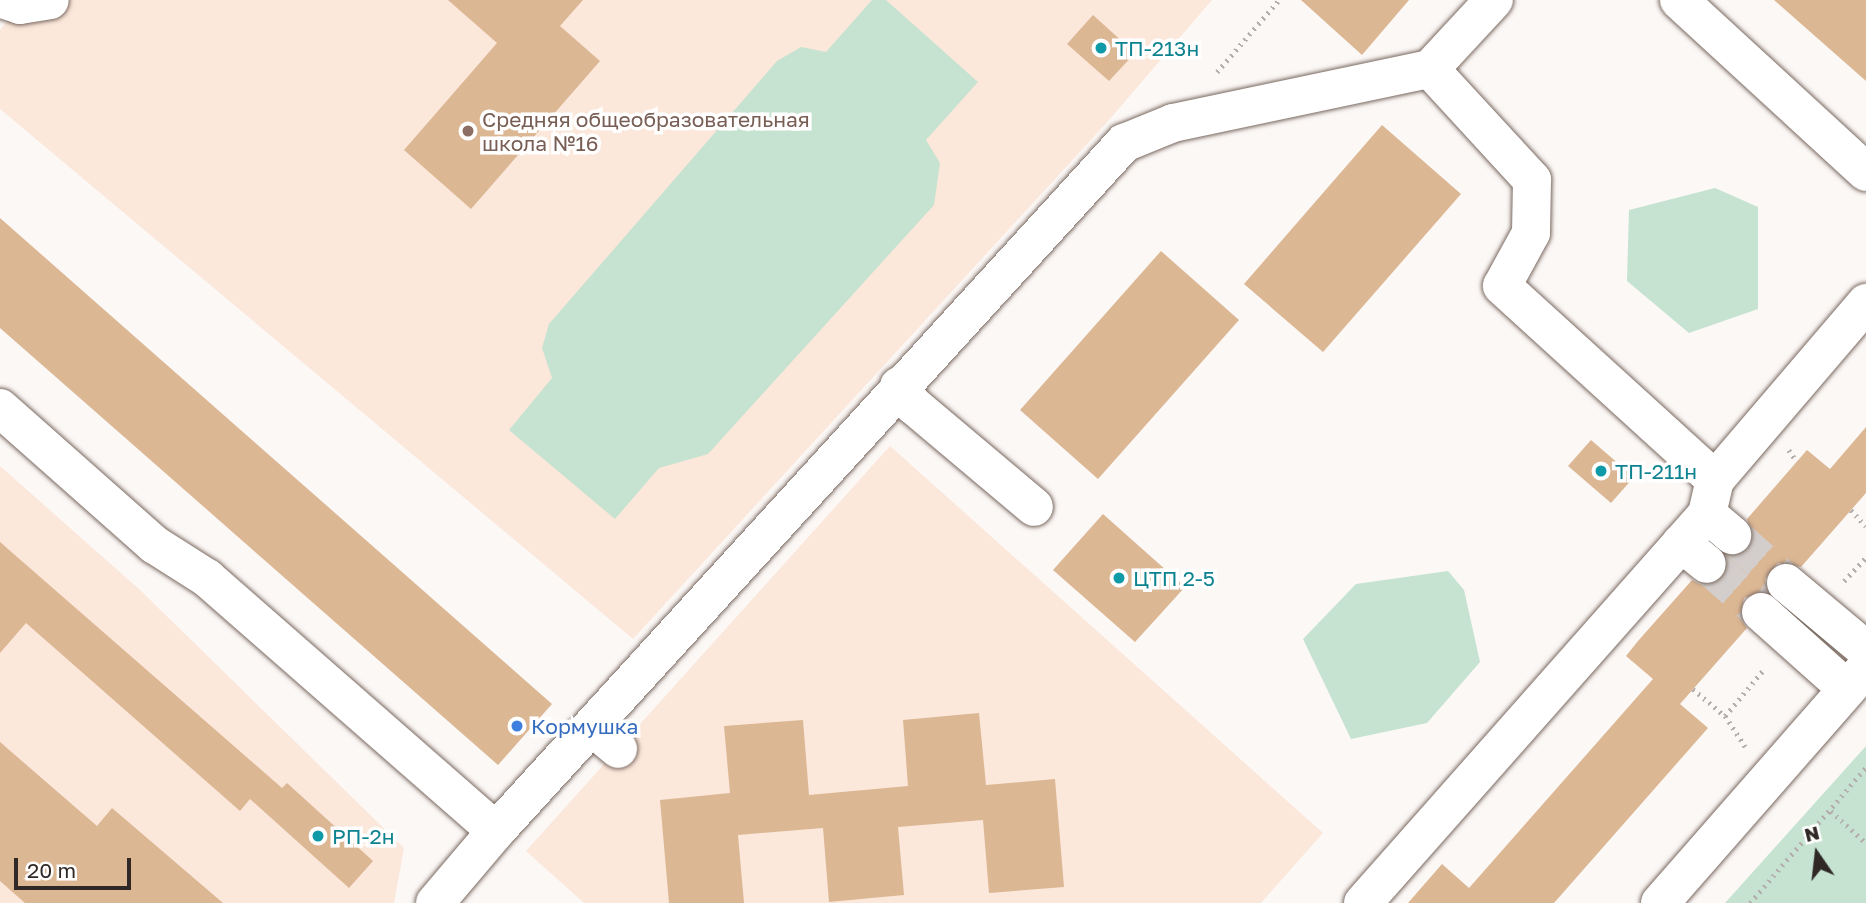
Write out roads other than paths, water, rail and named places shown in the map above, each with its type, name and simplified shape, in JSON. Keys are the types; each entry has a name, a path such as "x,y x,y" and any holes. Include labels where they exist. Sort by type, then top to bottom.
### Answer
{"lane":[{"path":"5,0 20,5 50,0"},
{"path":"435,903 496,831 605,738 899,386 1124,143 1173,123 1430,69 1494,0"},
{"path":"1679,0 1866,172"},
{"path":"1430,69 1532,180 1531,233 1502,286 1718,510"},
{"path":"1363,903 1694,554 1718,510 1866,303"},
{"path":"899,386 913,405 1034,507"},
{"path":"0,408 155,545 207,578 496,831"},
{"path":"1786,583 1866,650"},
{"path":"1660,903 1856,678 1790,639 1761,612"}],"tunnel":[{"path":"1732,535 1786,583"},
{"path":"1707,564 1761,612"}],"place":[{"name":"ТП-213н","path":"1101,48"},
{"name":"Средняя общеобразовательная школа №16","path":"468,131"},
{"name":"ТП-211н","path":"1601,471"},
{"name":"ЦТП 2-5","path":"1119,578"},
{"name":"Кормушка","path":"517,726"},
{"name":"РП-2н","path":"318,836"}]}
